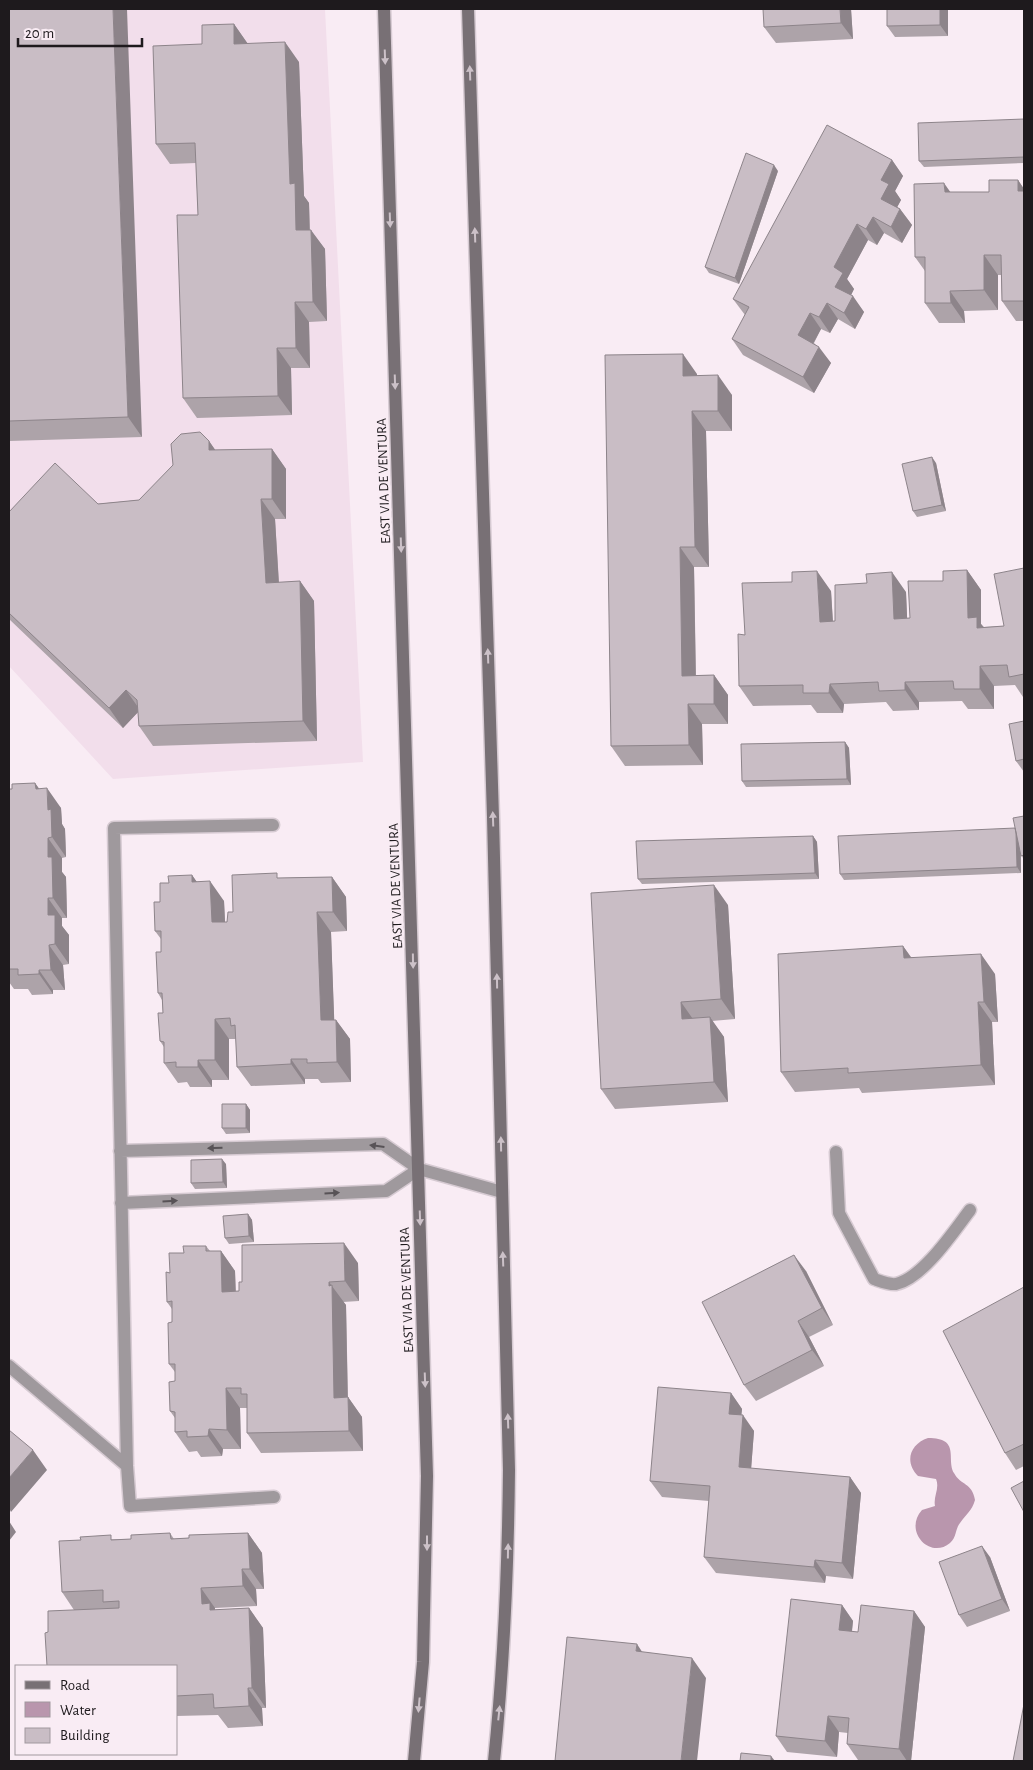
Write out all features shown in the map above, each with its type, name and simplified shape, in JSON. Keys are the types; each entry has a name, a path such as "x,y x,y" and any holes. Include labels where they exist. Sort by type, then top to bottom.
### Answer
{"main road":[{"name":"EAST VIA DE VENTURA","path":"384,9 427,1476 427,1551 423,1662 414,1761"},
{"path":"468,9 509,1470 508,1577 502,1684 494,1761"}],"street":[{"path":"273,825 114,828 127,1466 130,1506 274,1497"},
{"path":"120,1151 382,1144 419,1169 502,1192"},
{"path":"836,1152 839,1213 874,1279 895,1285 913,1276 970,1210"},
{"path":"121,1203 386,1191 419,1169"},
{"path":"9,1366 127,1466"}],"shaded area":[{"path":"9,9 325,9 363,762 113,779 9,666"}],"water":[{"path":"928,1438 938,1439 949,1445 954,1473 969,1487 974,1494 975,1500 971,1510 958,1525 952,1541 942,1547 935,1548 927,1546 921,1541 917,1534 916,1526 917,1518 922,1510 935,1506 936,1479 918,1476 911,1465 910,1459 913,1449 917,1444"}],"building":[{"path":"9,9 113,9 128,417 9,421"},
{"path":"763,9 840,9 841,23 764,27"},
{"path":"887,9 940,9 940,25 887,26"},
{"path":"234,24 234,44 285,42 290,184 295,183 296,230 311,230 313,302 295,302 296,348 277,348 278,396 183,398 177,215 198,215 195,143 156,144 153,46 202,44 202,25"},
{"path":"1024,119 1024,157 919,161 918,123"},
{"path":"827,125 892,160 881,180 889,184 881,199 900,209 891,227 873,217 866,229 857,224 834,267 843,273 835,287 853,296 844,313 827,303 819,317 810,313 798,335 819,347 803,377 732,339 749,307 733,299"},
{"path":"746,153 774,165 735,278 705,267"},
{"path":"989,180 1018,180 1018,191 1024,191 1024,301 1002,301 1001,255 984,255 984,290 950,291 951,303 925,303 925,257 915,257 914,184 944,183 945,192 989,192"},
{"path":"683,354 683,376 718,375 718,411 692,411 695,547 680,547 682,676 714,675 714,704 688,704 689,745 611,746 605,355"},
{"path":"200,432 209,441 209,450 272,449 272,499 261,499 266,583 300,581 303,721 139,726 137,700 126,690 109,708 9,613 9,512 55,463 98,504 139,500 173,465 171,444 181,434"},
{"path":"932,457 942,505 913,511 902,464"},
{"path":"1024,568 1024,674 1009,677 1007,665 980,666 980,689 954,689 953,681 905,682 905,690 879,691 878,682 830,684 829,693 803,693 803,685 739,686 738,634 745,635 742,583 792,582 792,572 817,571 820,622 835,621 835,585 867,583 866,574 892,572 894,619 910,618 908,581 943,581 943,571 967,570 968,618 977,617 977,628 1004,626 994,574"},
{"path":"1024,721 1024,759 1016,761 1009,724"},
{"path":"845,742 847,779 742,781 741,744"},
{"path":"35,783 36,789 47,788 48,810 51,809 52,837 48,838 48,857 52,857 53,898 48,898 48,915 55,915 55,944 49,945 51,970 39,970 39,974 18,975 18,969 9,969 9,789 12,789 12,784"},
{"path":"1024,816 1024,855 1021,856 1013,818"},
{"path":"1015,828 1017,867 840,874 838,836"},
{"path":"813,836 815,873 638,879 636,841"},
{"path":"277,873 277,878 332,877 333,912 317,912 321,1020 336,1020 337,1062 307,1063 307,1059 291,1059 291,1064 237,1067 235,1025 231,1026 230,1018 215,1019 215,1060 198,1060 198,1067 176,1067 176,1062 164,1063 164,1042 160,1041 158,1013 163,1013 162,993 158,993 156,952 161,952 161,931 155,931 154,902 160,902 160,883 169,883 168,876 192,875 192,882 210,881 212,922 227,922 228,912 233,912 232,875"},
{"path":"714,885 721,999 681,1002 682,1019 710,1017 714,1082 601,1089 591,893"},
{"path":"903,946 904,958 981,954 984,1002 978,1002 981,1065 848,1073 848,1068 781,1072 778,954"},
{"path":"222,1104 246,1104 246,1128 222,1128"},
{"path":"222,1159 223,1182 191,1183 191,1160"},
{"path":"248,1214 249,1236 225,1238 223,1216"},
{"path":"344,1243 345,1281 329,1282 329,1286 332,1285 334,1398 348,1397 349,1431 247,1433 247,1394 241,1394 241,1388 226,1388 227,1430 209,1429 208,1436 187,1437 187,1431 175,1432 175,1412 170,1411 169,1382 175,1381 175,1364 169,1364 168,1323 172,1322 172,1301 167,1302 166,1272 170,1273 169,1253 184,1253 183,1246 206,1246 206,1251 221,1251 222,1292 239,1291 239,1282 242,1282 242,1245"},
{"path":"794,1255 822,1308 798,1321 812,1350 744,1385 702,1302"},
{"path":"1024,1287 1024,1444 1005,1453 943,1331"},
{"path":"658,1387 731,1393 729,1414 743,1415 739,1467 850,1477 842,1563 815,1560 814,1567 704,1557 710,1486 650,1481"},
{"path":"9,1430 33,1450 9,1478"},
{"path":"1024,1481 1024,1512 1011,1488"},
{"path":"170,1533 171,1539 189,1538 189,1535 248,1533 250,1569 242,1569 243,1586 201,1588 202,1604 210,1603 210,1610 249,1608 252,1688 248,1688 249,1706 214,1708 213,1694 178,1696 178,1665 47,1665 45,1633 48,1632 48,1611 119,1608 119,1601 103,1602 103,1590 62,1592 59,1541 81,1540 80,1537 111,1535 111,1540 131,1539 131,1535"},
{"path":"982,1546 1002,1599 959,1615 939,1562"},
{"path":"791,1599 842,1605 839,1630 858,1632 861,1605 914,1611 899,1749 847,1744 849,1718 828,1716 825,1741 776,1736"},
{"path":"567,1637 637,1644 636,1651 692,1658 681,1761 555,1761"},
{"path":"1024,1704 1024,1761 1013,1761"},
{"path":"741,1753 771,1756 771,1761 740,1761"}]}
